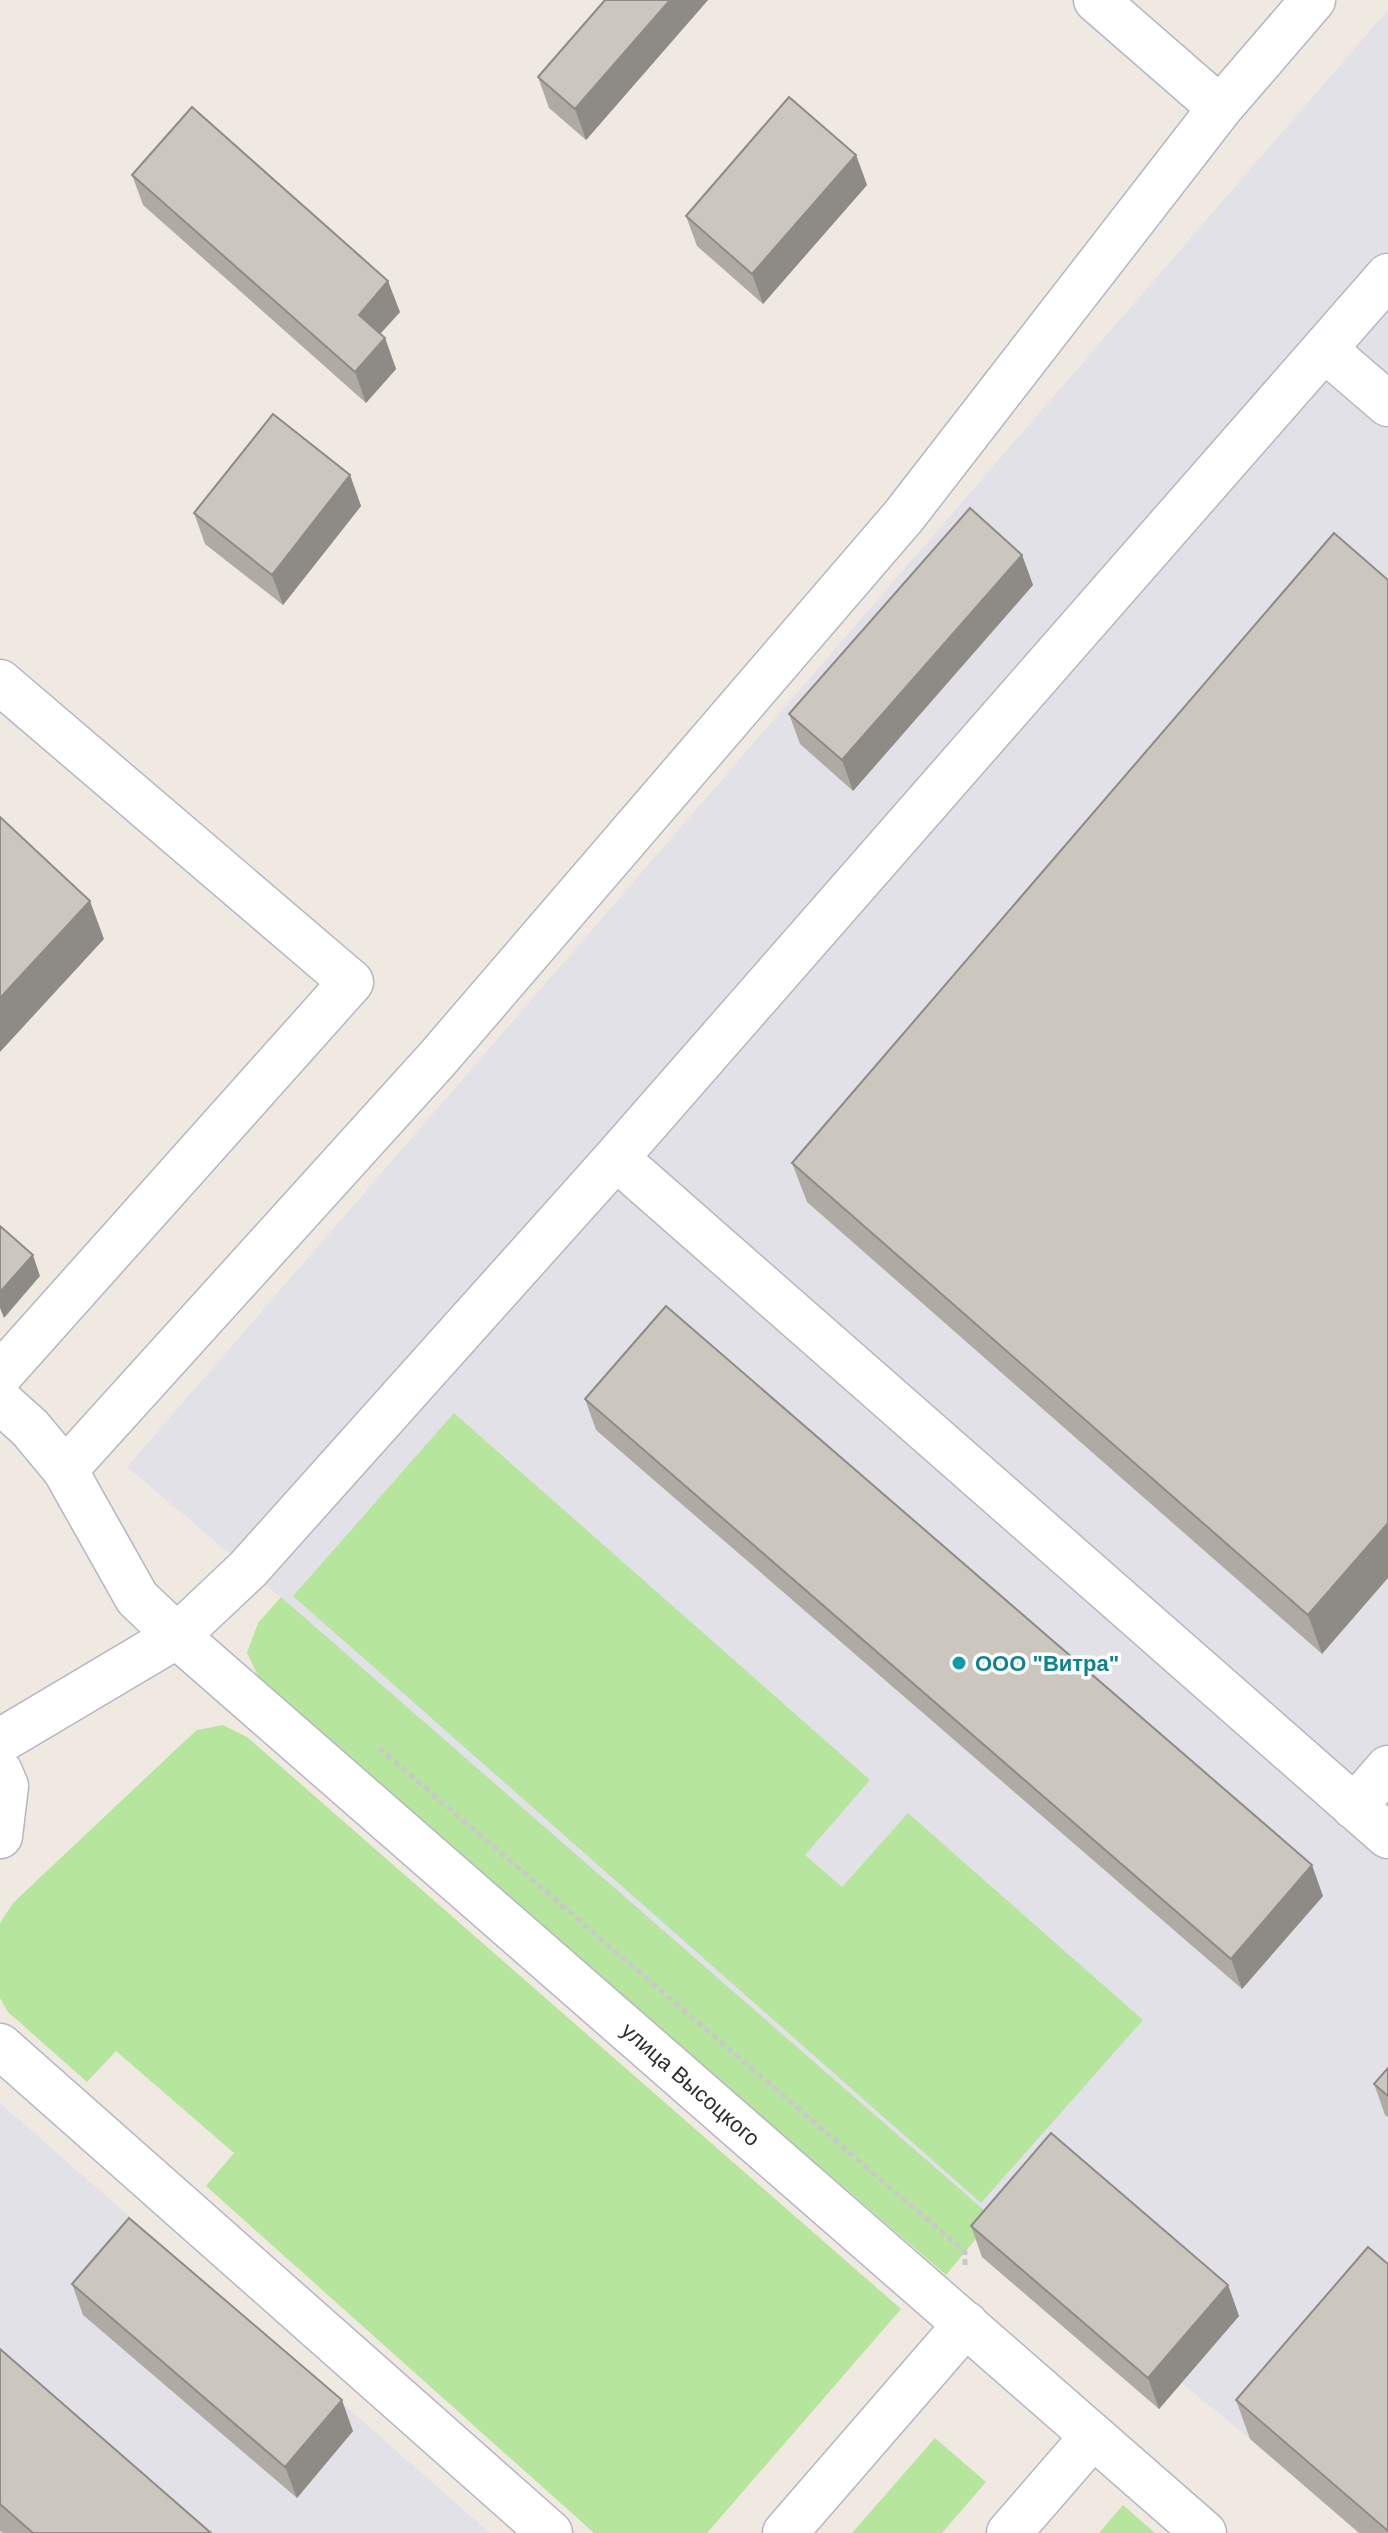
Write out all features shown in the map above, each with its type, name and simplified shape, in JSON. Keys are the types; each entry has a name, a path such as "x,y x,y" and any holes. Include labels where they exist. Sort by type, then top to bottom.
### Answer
{"street":[{"path":"1096,0 1220,108"},
{"path":"65,1470 438,1058 903,517 1220,108 1313,0"},
{"path":"0,1741 177,1636 248,1569 616,1158 1388,276"},
{"path":"1324,349 1388,404"},
{"path":"0,682 351,982 0,1375"},
{"path":"616,1158 1388,1836"},
{"name":"улица Высоцкого","path":"0,1401 30,1428 65,1470 137,1598 177,1636 1204,2533"},
{"path":"1354,1807 1388,1768"},
{"path":"0,1772 6,1786 0,1836"},
{"path":"0,2046 550,2533"},
{"path":"785,2533 966,2324"},
{"path":"1009,2533 1093,2436"}],"path":[{"path":"367,1737 965,2252 966,2324"}],"shaded area":[{"path":"1388,10 1388,2533 1250,2439 1182,2383 1159,2409 982,2257 1005,2229 127,1467"},
{"path":"0,2103 490,2533 0,2533"}],"green space":[{"path":"454,1413 870,1780 805,1855 842,1887 908,1813 1143,2020 981,2203 293,1596"},
{"path":"281,1597 993,2218 946,2275 297,1718 260,1680 247,1653 258,1623"},
{"path":"223,1725 247,1737 901,2309 707,2533 594,2533 206,2186 234,2153 116,2051 87,2082 8,2012 0,1998 0,1923 13,1903 197,1730"},
{"path":"935,2438 986,2482 942,2533 852,2533"},
{"path":"1123,2505 1155,2533 1099,2533"}],"building":[{"path":"605,0 670,0 575,109 538,77"},
{"path":"789,97 856,155 752,274 686,216"},
{"path":"192,107 388,281 359,315 385,338 355,372 132,175"},
{"path":"273,414 350,475 272,575 194,513"},
{"path":"970,508 1022,555 842,760 789,714"},
{"path":"1334,533 1388,580 1388,1523 1308,1615 792,1163"},
{"path":"0,817 90,901 0,998"},
{"path":"0,1226 33,1255 0,1292"},
{"name":"ООО \"Витра\"","path":"666,1306 1312,1865 1231,1959 585,1399"},
{"path":"1388,2068 1388,2096 1374,2084"},
{"path":"1051,2133 1228,2285 1148,2378 971,2226"},
{"path":"129,2218 342,2400 285,2467 72,2284"},
{"path":"1368,2247 1388,2264 1388,2531 1236,2400"},
{"path":"0,2349 211,2533 33,2533 0,2504"}],"place":[{"name":"ООО \"Витра\"","path":"959,1663"}]}
